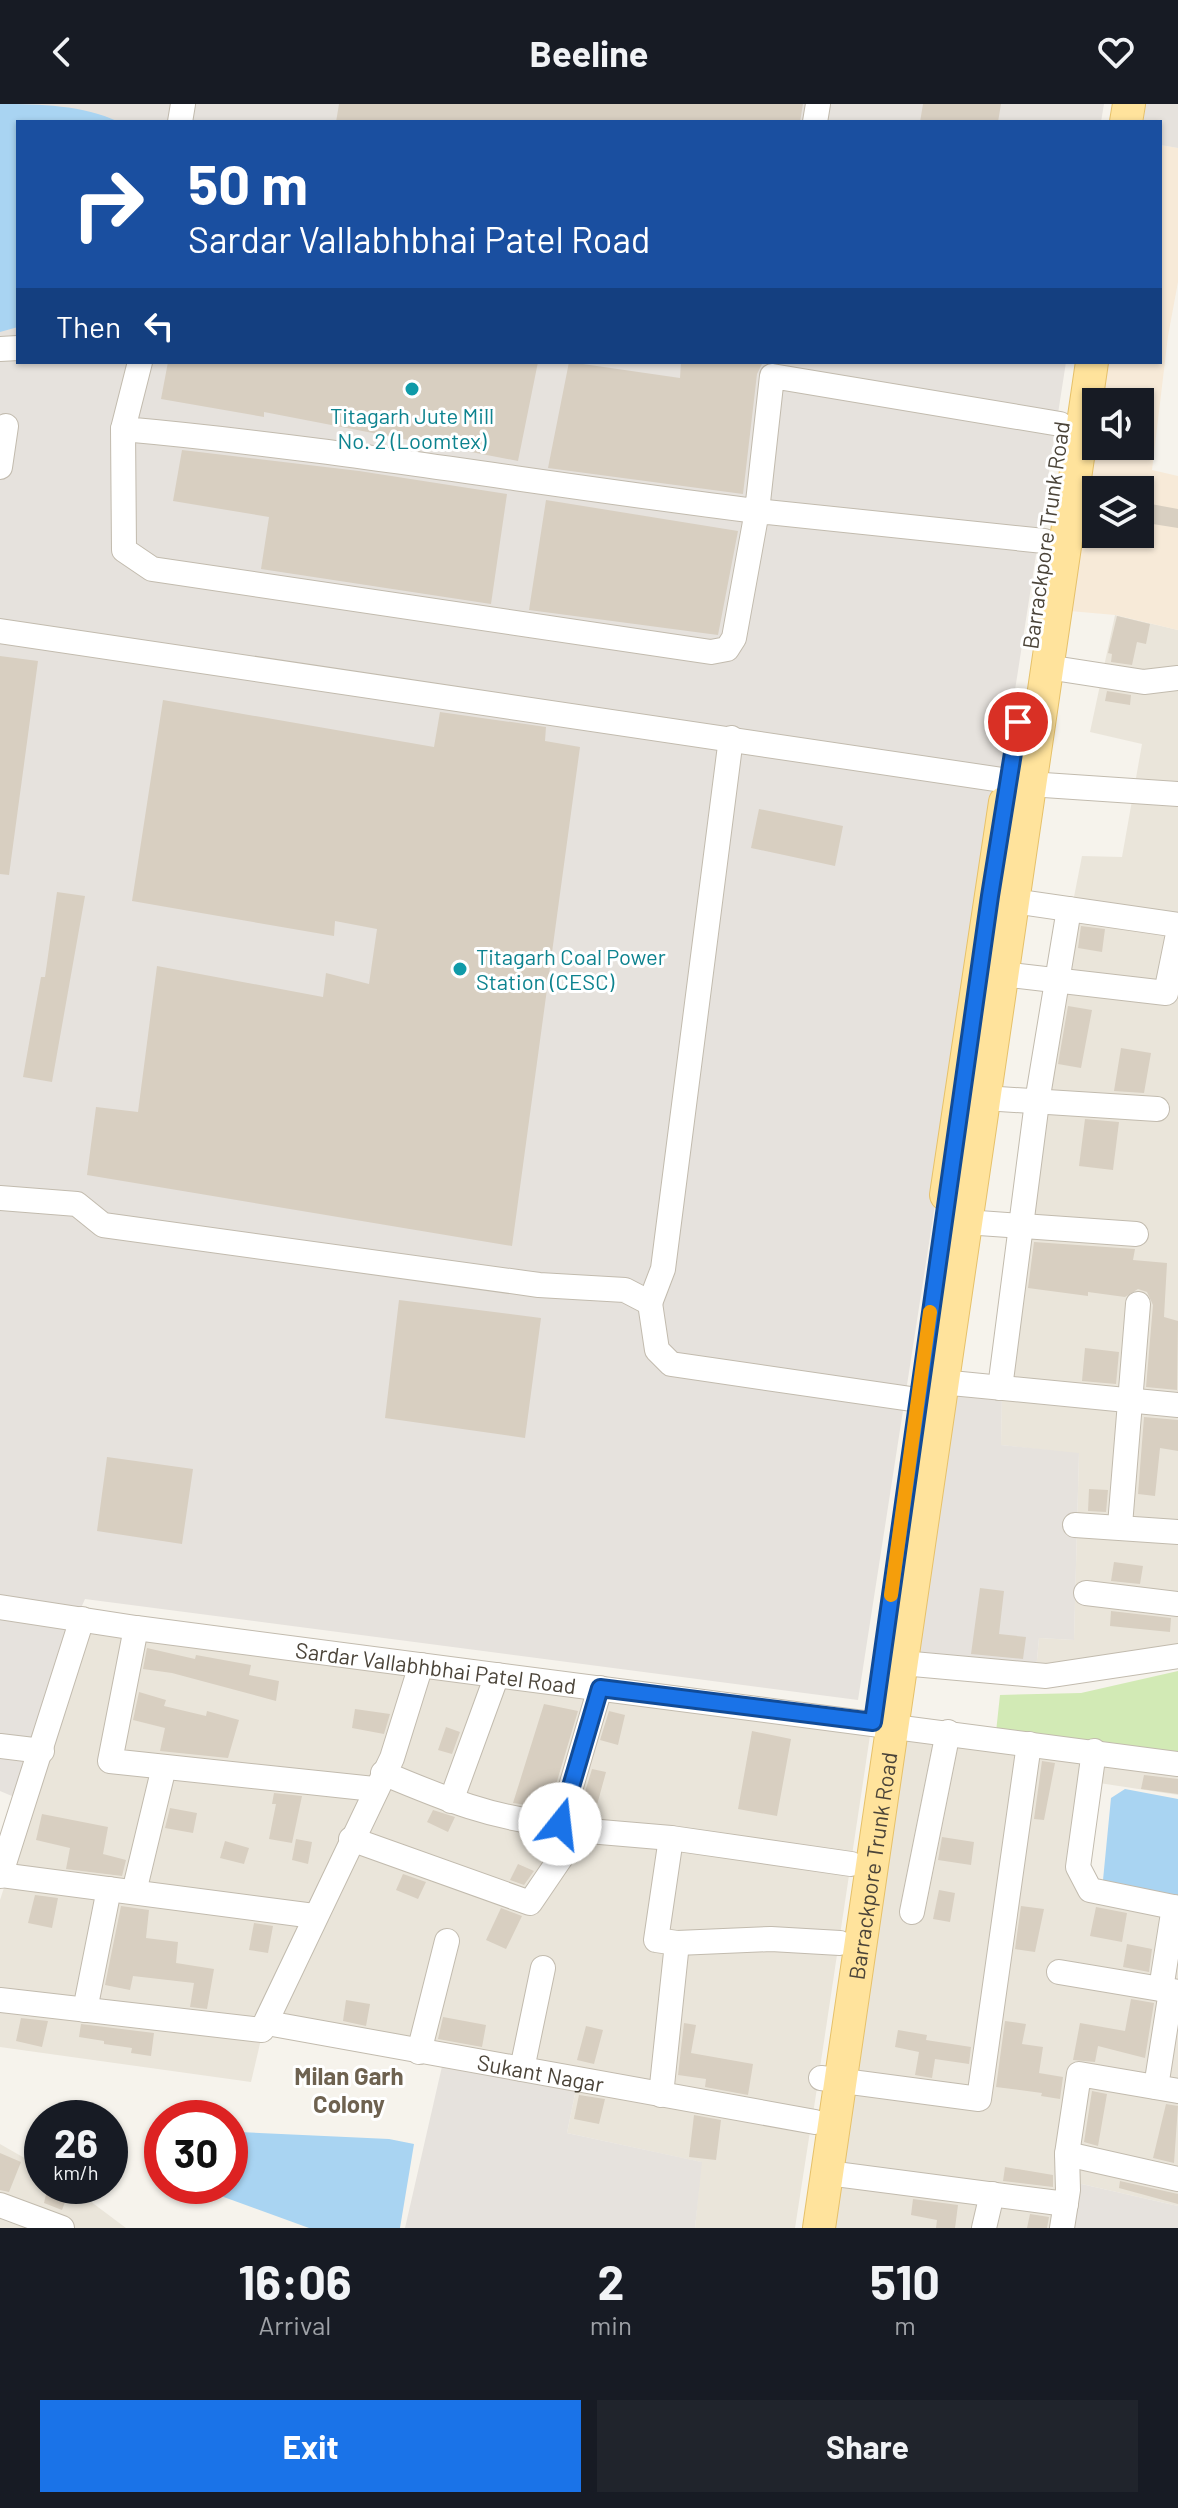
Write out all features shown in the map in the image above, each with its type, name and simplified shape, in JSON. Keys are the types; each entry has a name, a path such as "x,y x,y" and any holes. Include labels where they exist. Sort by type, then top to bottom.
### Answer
{"main road":[{"name":"Barrackpore Trunk Road","path":"800,2228 815,2122 831,2080 883,1723 1019,782 1044,541 1070,364"},
{"name":"Barrackpore Trunk Road","path":"819,2228 828,2173 840,1943 851,1864 883,1723 902,1663 930,1391 965,1222 1013,901 1019,782 1047,667 1092,364"}],"street":[{"path":"139,364 123,429 124,550 152,569 711,652 727,649 734,638 757,511 773,369 1060,424"},
{"path":"0,467 6,426"},
{"path":"123,429 259,441 540,484 757,511 1044,541"},
{"path":"0,631 145,656 731,738 1019,782 1178,794"},
{"path":"1047,667 1144,682 1178,678"},
{"path":"731,738 663,1269 650,1303 657,1350 671,1364 930,1391 1000,1388 1178,1405"},
{"path":"1013,901 1178,925"},
{"path":"1000,1388 1016,1285 1020,1228 1037,1102 1069,909"},
{"path":"1002,974 1166,993 1178,934"},
{"path":"984,1098 1157,1109"},
{"path":"0,1198 77,1204 103,1225 539,1285 625,1290 650,1303"},
{"path":"965,1222 1136,1234"},
{"path":"1120,1525 1138,1304"},
{"path":"1075,1525 1120,1525 1178,1532"},
{"path":"1086,1593 1178,1604"},
{"name":"Sardar Vallabhbhai Patel Road","path":"0,1607 136,1628 883,1723 1178,1764"},
{"path":"82,1619 0,1875 314,1916"},
{"path":"136,1628 110,1761 379,1781 524,1823 671,1838 851,1864"},
{"path":"902,1663 1046,1676 1178,1656"},
{"path":"267,2023 314,1916 392,1758 421,1665"},
{"path":"451,1801 497,1675"},
{"path":"351,1839 530,1903 569,1828 600,1688"},
{"path":"912,1912 948,1732"},
{"path":"831,2080 979,2099 1029,1744"},
{"path":"0,1746 42,1751"},
{"path":"828,2173 992,2194 1064,2216 1067,2154 1079,2074 1167,2089 1176,1908 1090,1890 1083,1881 1078,1867 1094,1751"},
{"path":"134,1892 164,1767"},
{"path":"671,1838 656,1940 677,1943 771,1939 840,1943"},
{"path":"0,2000 85,2010 109,1889"},
{"path":"419,2052 447,1941"},
{"path":"661,2095 677,1943"},
{"path":"522,2069 543,1968"},
{"path":"1059,1972 1170,1991"},
{"name":"Sukant Nagar","path":"85,2010 262,2030 267,2023 815,2122"},
{"path":"1067,2154 1178,2179"},
{"path":"984,2228 992,2194"},
{"path":"0,2205 53,2226"}],"shaded area":[{"path":"0,104 1104,104 1101,120 16,120 16,364 1066,364 858,1700 85,1599 72,1628 19,1799 0,1791"},
{"path":"1120,104 1178,104 1178,148 1162,145 1162,120 1118,120"},
{"path":"1162,145 1178,148 1178,282 1168,336 1154,453 1154,388 1082,388 1082,460 1153,460 1152,470 1178,476 1178,630 1115,615 1047,609 1084,364 1162,364"},
{"path":"1115,615 1178,630 1178,918 1073,902 1082,856 1122,857 1142,744 1090,732"},
{"path":"1071,915 1178,929 1178,1398 1000,1382"},
{"path":"933,1387 1002,1394 1001,1445 1079,1453 1074,1640 1039,1638 1035,1681 897,1666"},
{"path":"1002,1394 1178,1409 1178,1660 1035,1681 1039,1638 1074,1640 1079,1454 1001,1445"},
{"path":"87,1622 871,1729 812,2121 260,2023 0,1993 0,1900 50,1749"},
{"path":"886,1730 1178,1770 1178,1795 1086,1781 1073,1868 1169,1914 1152,2080 1079,2070 1054,2228 811,2228"},
{"path":"1178,1911 1178,2206 1064,2180 1081,2078 1158,2090"},
{"path":"0,2005 262,2035 251,2082 0,2047"},
{"path":"443,2062 577,2084 567,2133 702,2162 695,2228 405,2228"},
{"path":"577,2084 811,2125 795,2228 695,2228 701,2162 567,2133"},
{"path":"0,2144 24,2158 24,2204 94,2204 126,2228 0,2228"},
{"path":"1064,2180 1178,2206 1178,2228 1061,2228"}],"green space":[{"path":"1178,1671 1178,1755 996,1732 1000,1695 1081,1693"}],"water":[{"path":"0,104 76,109 114,120 16,120 16,328 0,332"},
{"path":"1125,1789 1178,1799 1178,1895 1126,1888 1103,1880 1111,1798"},
{"path":"248,2132 389,2139 414,2144 400,2228 309,2228 243,2204 248,2204"}],"building":[{"path":"339,104 803,104 800,120 336,120"},
{"path":"923,104 1001,104 998,120 920,120"},
{"name":"Titagarh Jute Mill No. 2 (Loomtex)","path":"168,364 538,364 518,461 264,412 264,417 161,399"},
{"path":"569,364 680,378 681,364 762,364 757,374 743,494 548,468"},
{"path":"182,450 359,471 507,494 491,604 261,569 269,517 173,501"},
{"path":"546,500 738,531 718,635 529,610"},
{"path":"1154,505 1178,509 1178,528 1154,524"},
{"path":"1117,616 1150,624 1146,644 1137,642 1132,665 1111,662 1112,654 1108,653"},
{"path":"0,656 38,661 9,875 0,874"},
{"path":"1107,691 1131,695 1130,705 1105,701"},
{"name":"Titagarh Coal Power Station (CESC)","path":"163,700 434,747 440,712 546,727 545,741 580,747 512,1246 87,1175 96,1107 138,1112 157,966 323,997 326,973 369,984 377,929 335,921 334,936 132,901"},
{"path":"759,809 843,826 835,866 751,848"},
{"path":"57,892 85,896 52,1082 23,1077 41,977 45,977"},
{"path":"1081,926 1105,929 1102,952 1078,948"},
{"path":"1068,1006 1092,1010 1081,1068 1058,1064"},
{"path":"1121,1048 1151,1053 1144,1093 1114,1091"},
{"path":"1085,1119 1119,1122 1113,1170 1079,1166"},
{"path":"1034,1242 1135,1249 1133,1260 1167,1263 1164,1317 1178,1321 1177,1390 1146,1387 1153,1305 1147,1292 1138,1289 1125,1297 1088,1292 1088,1296 1028,1288"},
{"path":"399,1300 541,1318 525,1438 385,1418"},
{"path":"1085,1348 1119,1352 1116,1384 1082,1381"},
{"path":"1144,1417 1178,1420 1178,1451 1160,1448 1155,1496 1138,1494"},
{"path":"107,1457 193,1469 182,1544 97,1531"},
{"path":"1089,1489 1108,1490 1106,1512 1088,1511"},
{"path":"1114,1562 1143,1566 1140,1584 1111,1581"},
{"path":"980,1588 1004,1591 999,1634 1026,1637 1023,1659 971,1654"},
{"path":"1111,1611 1171,1618 1170,1632 1110,1626"},
{"path":"147,1648 195,1659 196,1655 251,1665 249,1675 279,1681 276,1701 172,1673 143,1669"},
{"path":"139,1692 166,1700 164,1706 206,1716 207,1711 239,1720 228,1758 160,1751 165,1728 133,1720"},
{"path":"544,1704 578,1711 549,1808 513,1803"},
{"path":"355,1709 390,1714 384,1734 352,1728"},
{"path":"609,1711 625,1715 618,1745 600,1740"},
{"path":"446,1727 460,1732 452,1754 438,1750"},
{"path":"752,1731 791,1739 777,1816 738,1809"},
{"path":"1042,1761 1055,1763 1044,1820 1034,1819"},
{"path":"592,1769 606,1772 594,1816 578,1815"},
{"path":"1144,1775 1178,1779 1178,1794 1141,1789"},
{"path":"274,1793 302,1796 292,1843 269,1839 276,1804 272,1804"},
{"path":"170,1808 197,1813 193,1833 165,1828"},
{"path":"433,1810 455,1817 448,1832 427,1822"},
{"path":"42,1814 108,1827 103,1854 126,1860 122,1876 66,1869 70,1848 36,1840"},
{"path":"942,1837 974,1842 971,1865 938,1860"},
{"path":"296,1839 312,1842 308,1864 292,1860"},
{"path":"225,1841 249,1848 244,1864 220,1858"},
{"path":"518,1864 534,1871 524,1885 510,1880"},
{"path":"403,1874 426,1882 418,1899 396,1890"},
{"path":"939,1890 955,1893 950,1922 933,1919"},
{"path":"35,1895 58,1898 52,1928 28,1923"},
{"path":"121,1906 149,1910 146,1938 178,1942 176,1963 214,1969 207,2009 190,2007 194,1983 133,1976 130,1990 105,1985"},
{"path":"1021,1906 1044,1909 1035,1952 1015,1949"},
{"path":"1096,1907 1127,1913 1122,1942 1090,1936"},
{"path":"501,1908 522,1916 506,1949 486,1940"},
{"path":"254,1923 273,1926 268,1953 249,1950"},
{"path":"1127,1944 1152,1949 1149,1972 1123,1967"},
{"path":"1131,1999 1154,2003 1145,2058 1098,2046 1095,2062 1073,2060 1080,2023 1125,2031"},
{"path":"346,2000 370,2004 366,2026 343,2021"},
{"path":"443,2017 486,2025 482,2047 438,2039"},
{"path":"21,2018 48,2021 42,2047 16,2041"},
{"path":"1005,2021 1026,2024 1022,2044 1043,2047 1039,2073 1063,2077 1060,2099 1041,2096 1042,2093 996,2087"},
{"path":"684,2023 696,2025 691,2053 753,2064 748,2095 705,2087 706,2079 678,2075"},
{"path":"81,2024 154,2033 151,2056 131,2053 132,2048 79,2037"},
{"path":"586,2026 603,2030 594,2064 577,2060"},
{"path":"898,2030 927,2035 926,2040 971,2047 969,2064 935,2059 932,2078 915,2075 919,2052 895,2047"},
{"path":"1092,2091 1107,2094 1098,2146 1084,2142"},
{"path":"579,2095 605,2099 599,2124 574,2119"},
{"path":"1166,2104 1178,2106 1174,2163 1153,2158"},
{"path":"694,2115 721,2120 716,2160 689,2157"},
{"path":"0,2153 21,2162 9,2192 0,2190"},
{"path":"1005,2167 1053,2175 1053,2187 1003,2181"},
{"path":"1120,2181 1178,2194 1178,2204 1119,2188"},
{"path":"913,2199 958,2205 955,2228 936,2228 937,2220 911,2215"},
{"path":"47,2204 64,2204 62,2210"},
{"path":"1030,2214 1049,2217 1047,2228 1027,2228"}],"slow traffic":[{"path":"891,1595 930,1312"}],"place":[{"name":"Titagarh Jute Mill No. 2 (Loomtex)","path":"412,389"},
{"name":"Titagarh Coal Power Station (CESC)","path":"460,969"}],"district":[{"name":"Milan Garh Colony","path":"349,2089"}],"route":[{"path":"560,1824 600,1688 873,1722 935,1273 1018,722"}]}
